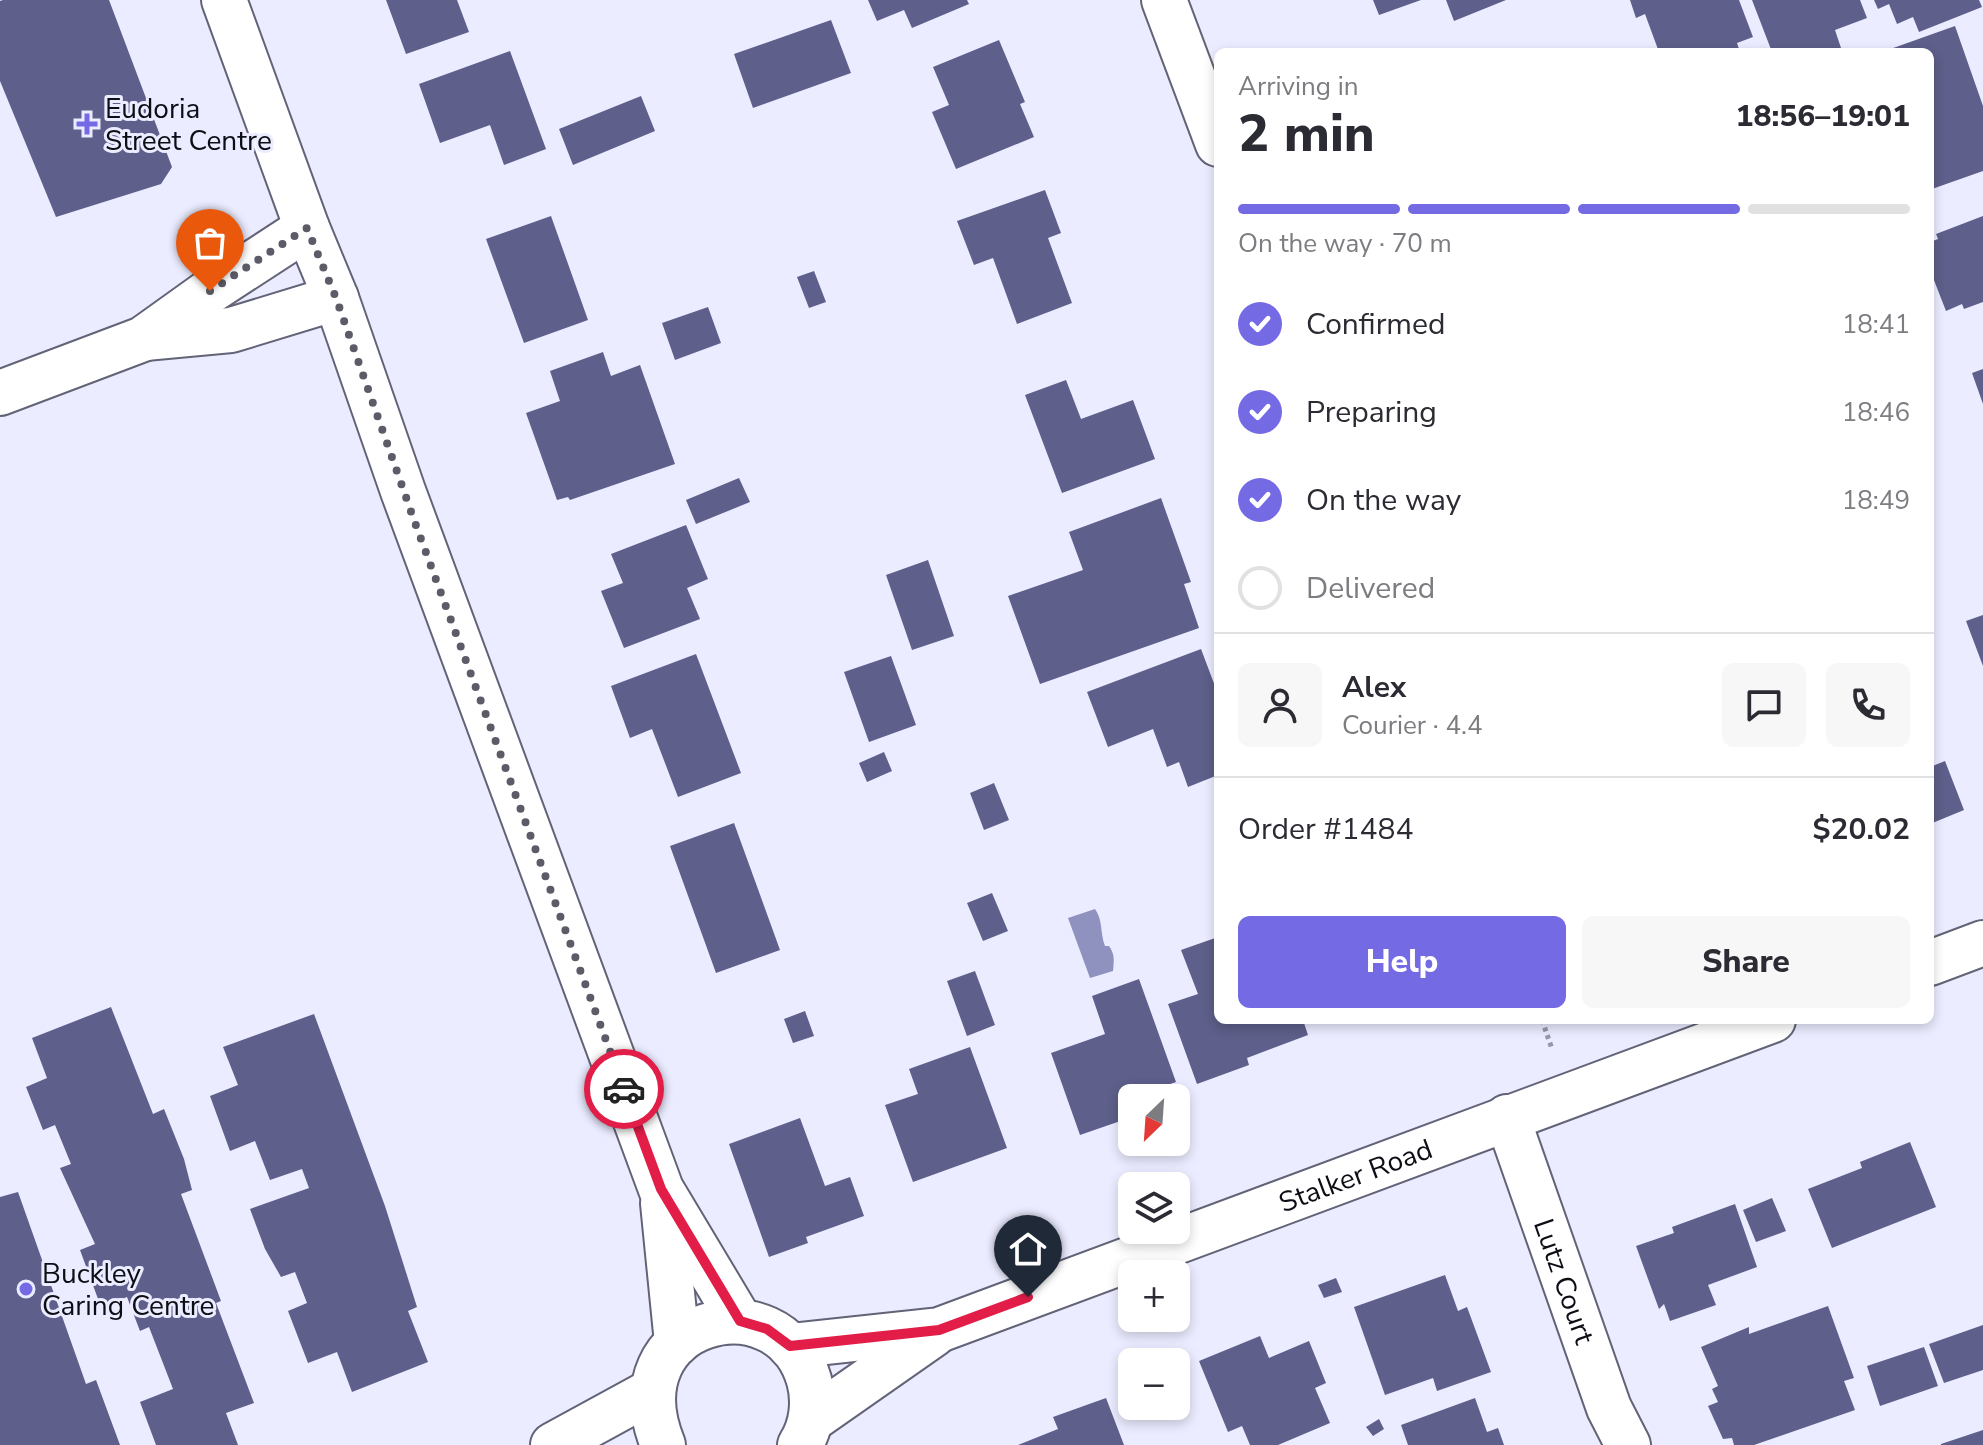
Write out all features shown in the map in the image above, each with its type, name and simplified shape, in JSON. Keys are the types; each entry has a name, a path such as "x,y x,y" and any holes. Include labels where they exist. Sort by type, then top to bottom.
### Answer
{"main road":[{"path":"224,0 661,1189 740,1321"},
{"path":"1164,0 1214,133"},
{"path":"143,339 307,228"},
{"path":"0,393 143,339 231,330 336,298"},
{"path":"1934,961 1983,943"},
{"name":"Stalker Road","path":"790,1346 939,1330 1762,1024"},
{"name":"Lutz Court","path":"1507,1117 1609,1408 1628,1445"},
{"path":"661,1189 677,1343"},
{"path":"663,1445 653,1419 652,1391 660,1365 677,1343 695,1330 717,1322 740,1321 767,1329 790,1346 805,1367 812,1393 806,1432"},
{"name":"Stalker Road","path":"806,1432 939,1330"},
{"path":"553,1445 652,1391"}],"water":[{"path":"1095,909 1105,946 1109,946 1112,952 1114,964 1113,971 1090,978 1068,918"}],"building":[{"name":"Eudoria Street Centre","path":"109,0 172,167 161,184 56,217 0,81 0,1"},
{"path":"386,0 457,0 469,32 406,54"},
{"path":"868,0 967,0 969,4 912,28 904,10 877,21"},
{"path":"1373,0 1421,0 1379,15"},
{"path":"1446,0 1506,0 1454,21"},
{"path":"1630,0 1739,0 1753,37 1737,43 1739,48 1658,48 1645,14 1636,18"},
{"path":"1752,0 1860,0 1867,18 1835,30 1841,48 1770,48"},
{"path":"1874,0 1979,0 1982,7 1919,32 1913,17 1897,24 1889,4 1878,9"},
{"path":"831,20 851,73 753,108 734,54"},
{"path":"1955,26 1983,106 1983,171 1934,188 1934,48 1893,48"},
{"path":"999,40 1025,102 1020,104 1034,137 956,169 932,112 949,105 933,67"},
{"path":"510,51 546,149 504,165 490,125 440,143 419,84"},
{"path":"641,96 655,131 573,165 559,129"},
{"path":"1045,190 1061,233 1048,238 1072,303 1017,324 993,258 974,265 957,221"},
{"path":"551,216 588,320 524,343 486,239"},
{"path":"1983,216 1983,302 1964,309 1962,304 1946,311 1934,280 1936,234"},
{"path":"814,271 826,302 809,308 797,277"},
{"path":"708,307 721,343 675,360 662,323"},
{"path":"603,352 611,376 640,365 675,464 570,500 568,497 557,500 526,413 560,401 550,371"},
{"path":"1983,369 1983,404 1972,373"},
{"path":"1066,380 1081,419 1133,400 1155,459 1062,493 1025,395"},
{"path":"739,478 750,502 696,524 686,500"},
{"path":"1161,498 1191,582 1184,584 1199,628 1040,684 1008,596 1083,570 1069,532"},
{"path":"686,525 708,579 687,588 700,619 624,648 601,591 623,583 611,554"},
{"path":"928,560 954,636 912,650 886,575"},
{"path":"1983,615 1983,666 1966,621"},
{"path":"1201,649 1214,683 1214,777 1188,787 1179,762 1167,767 1153,729 1108,747 1087,692"},
{"path":"696,654 741,773 678,797 652,729 630,738 611,686"},
{"path":"891,656 916,725 869,742 844,672"},
{"path":"884,752 892,771 867,782 859,763"},
{"path":"1945,761 1964,810 1934,822 1934,765"},
{"path":"994,783 1009,820 984,830 970,793"},
{"path":"734,823 780,950 716,973 670,846"},
{"path":"992,893 1008,931 983,941 967,903"},
{"path":"1214,938 1214,1024 1304,1024 1308,1035 1247,1058 1249,1065 1197,1084 1168,1004 1198,994 1181,950"},
{"path":"975,971 995,1025 967,1036 947,981"},
{"path":"1139,979 1176,1082 1118,1084 1118,1122 1080,1135 1051,1053 1105,1034 1092,996"},
{"path":"111,1007 153,1114 164,1109 184,1159 192,1190 181,1194 221,1301 216,1303 254,1403 226,1413 238,1445 156,1445 140,1402 173,1389 149,1327 140,1331 127,1297 101,1307 80,1250 95,1244 60,1168 71,1164 55,1125 43,1130 26,1087 47,1078 32,1038"},
{"path":"805,1011 814,1036 793,1043 784,1019"},
{"path":"314,1014 385,1206 417,1307 408,1311 428,1362 352,1392 337,1352 308,1363 288,1311 307,1303 295,1272 281,1277 265,1249 250,1209 309,1188 302,1169 270,1180 255,1141 230,1151 210,1096 238,1085 223,1047"},
{"path":"970,1047 1007,1148 913,1182 885,1105 918,1094 909,1069"},
{"path":"800,1118 825,1186 850,1177 864,1216 806,1237 808,1243 769,1257 729,1144"},
{"path":"1910,1142 1936,1207 1832,1248 1808,1189 1862,1168 1860,1162"},
{"name":"Buckley Caring Centre","path":"18,1192 86,1384 96,1380 120,1445 0,1445 0,1197"},
{"path":"1772,1198 1786,1231 1756,1242 1743,1210"},
{"path":"1735,1204 1757,1267 1708,1285 1716,1305 1670,1321 1664,1304 1659,1309 1636,1246 1674,1233 1672,1227"},
{"path":"1445,1275 1458,1311 1467,1307 1491,1372 1437,1391 1433,1378 1385,1395 1354,1307"},
{"path":"1336,1278 1342,1292 1324,1298 1318,1285"},
{"path":"1828,1306 1854,1378 1844,1381 1855,1410 1754,1445 1734,1445 1732,1438 1723,1439 1708,1406 1718,1402 1712,1389 1718,1386 1701,1347 1749,1327 1749,1334"},
{"path":"1983,1325 1983,1370 1944,1383 1929,1344"},
{"path":"1260,1336 1269,1358 1309,1341 1326,1383 1315,1388 1330,1423 1278,1445 1250,1445 1242,1426 1228,1432 1199,1361"},
{"path":"1924,1347 1938,1386 1880,1406 1867,1366"},
{"path":"1106,1398 1124,1445 1018,1445 1058,1429 1053,1417"},
{"path":"1475,1398 1487,1432 1498,1428 1504,1445 1408,1445 1401,1425"},
{"path":"1379,1419 1384,1429 1373,1436 1366,1427"},
{"path":"1983,1430 1983,1445 1941,1445 1941,1444"}],"way so far":[{"path":"210,291 307,228 336,298 414,520 624,1089"}],"place":[{"name":"Eudoria Street Centre","path":"87,124"},
{"name":"Buckley Caring Centre","path":"26,1289"}],"route":[{"path":"624,1089 661,1189 740,1321 767,1329 790,1346 939,1330 1028,1297"}]}
